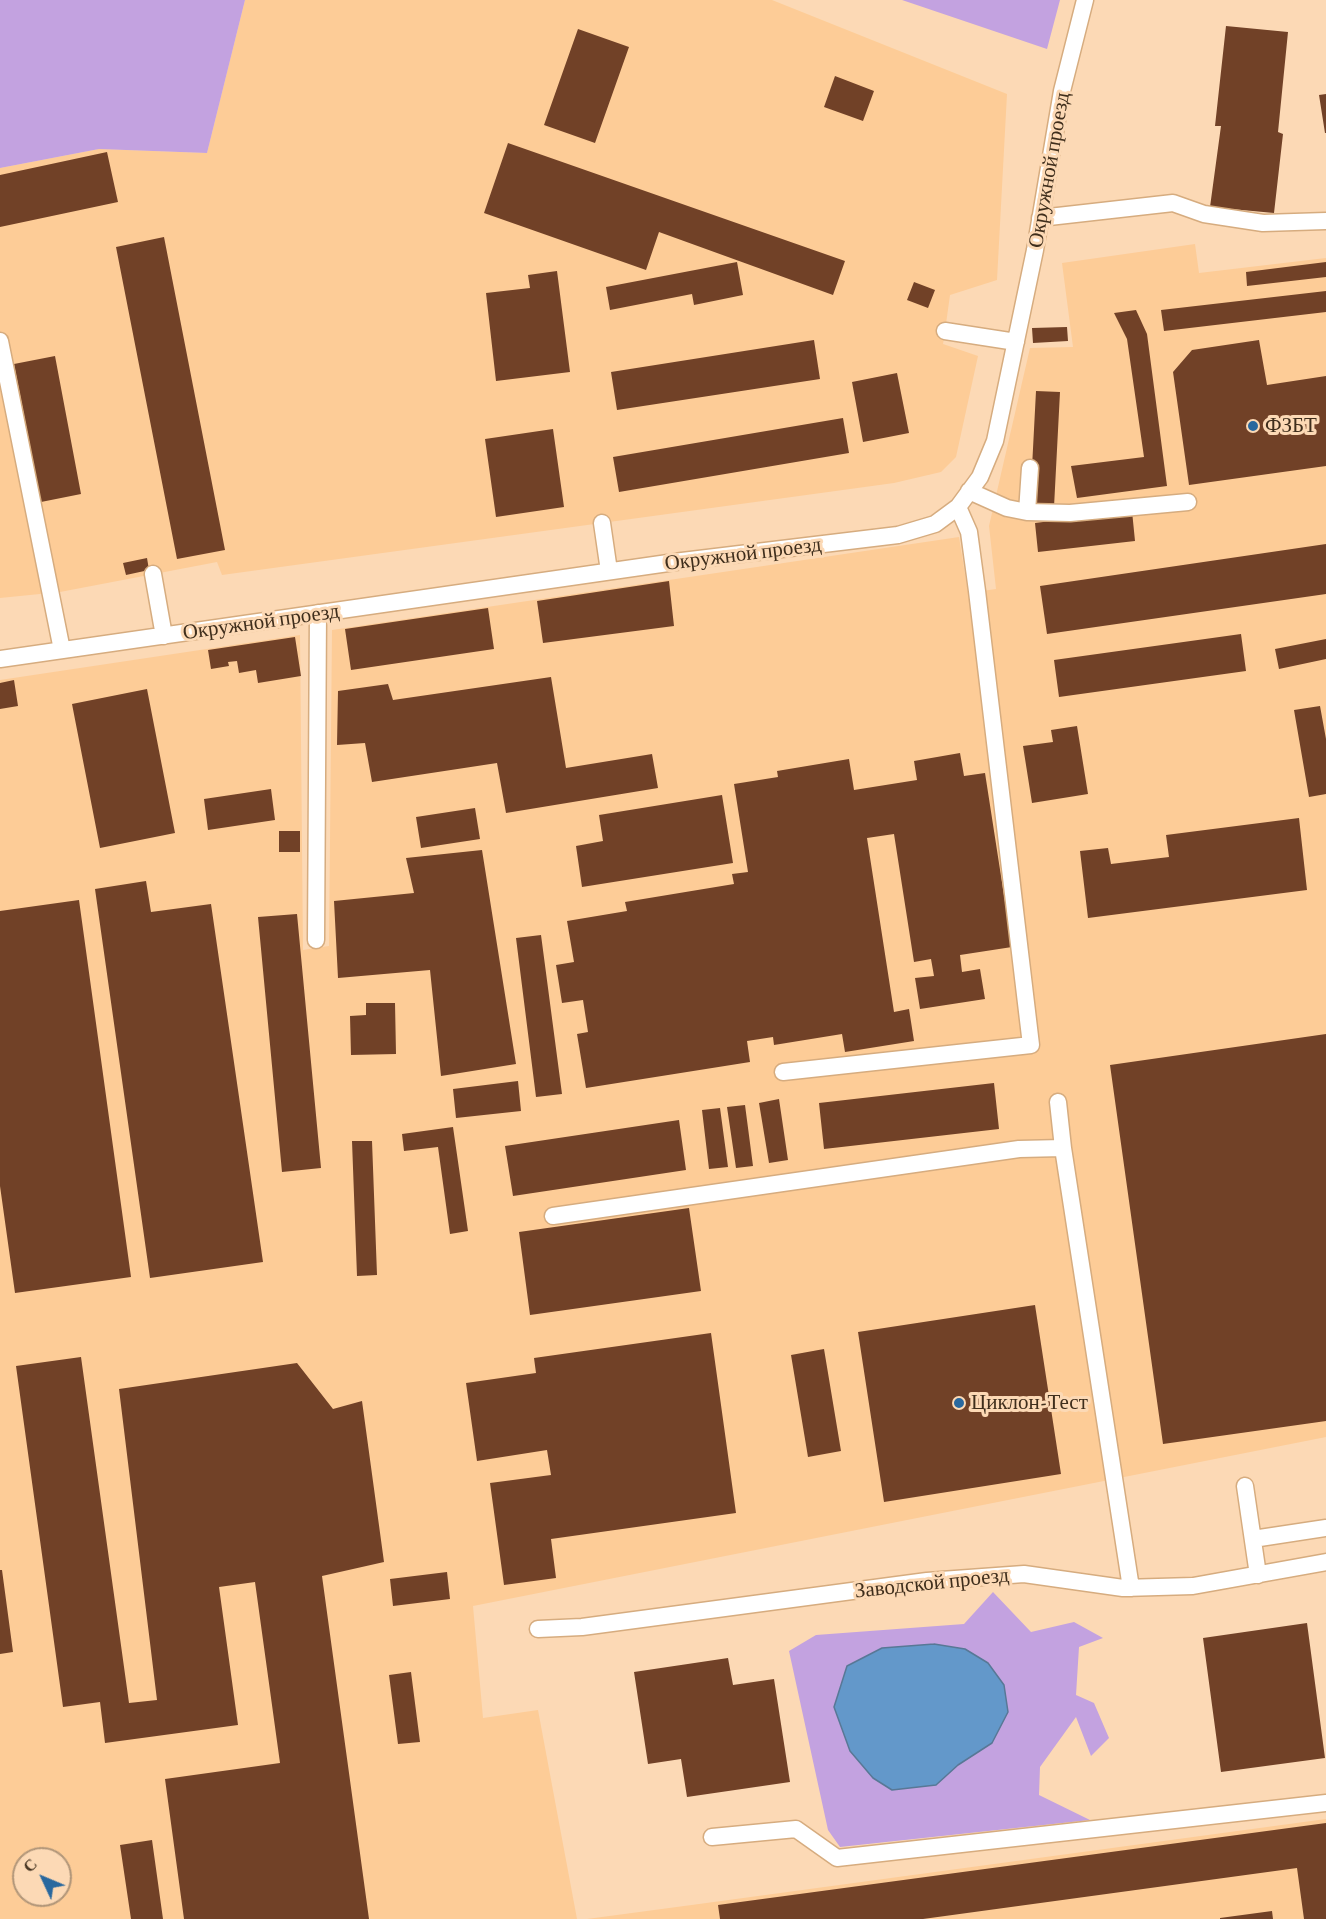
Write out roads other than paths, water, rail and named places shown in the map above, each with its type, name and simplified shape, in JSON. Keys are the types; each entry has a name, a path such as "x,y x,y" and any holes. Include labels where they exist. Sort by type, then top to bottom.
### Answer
{"street":[{"name":"Окружной проезд","path":"0,659 609,571 898,535 935,524 958,507 980,477 995,441 1040,218 1062,91 1085,0"},
{"path":"1040,218 1173,203 1204,214 1263,223 1326,221"},
{"path":"945,331 1016,342"},
{"path":"0,341 62,651"},
{"path":"1027,512 1030,468"},
{"path":"969,491 1007,508 1027,512 1070,513 1188,502"},
{"path":"783,1072 1031,1045 969,532 958,507"},
{"path":"602,523 609,571"},
{"path":"153,574 164,636"},
{"path":"316,940 318,614"},
{"path":"1058,1102 1063,1148 1131,1588"},
{"path":"553,1216 1019,1149 1063,1148"},
{"path":"1245,1486 1258,1575"},
{"path":"1253,1539 1326,1528"},
{"name":"Заводской проезд","path":"538,1629 582,1627 927,1581 1024,1574 1131,1588 1193,1586 1326,1562"},
{"path":"712,1837 796,1829 837,1858 1326,1803"}],"water":[{"path":"934,1644 965,1649 988,1663 1004,1685 1008,1712 992,1743 958,1765 936,1785 892,1790 873,1778 850,1751 834,1707 847,1666 882,1648"}],"place":[{"name":"ФЗБТ","path":"1253,426"},
{"name":"Циклон-Тест","path":"959,1403"}]}
